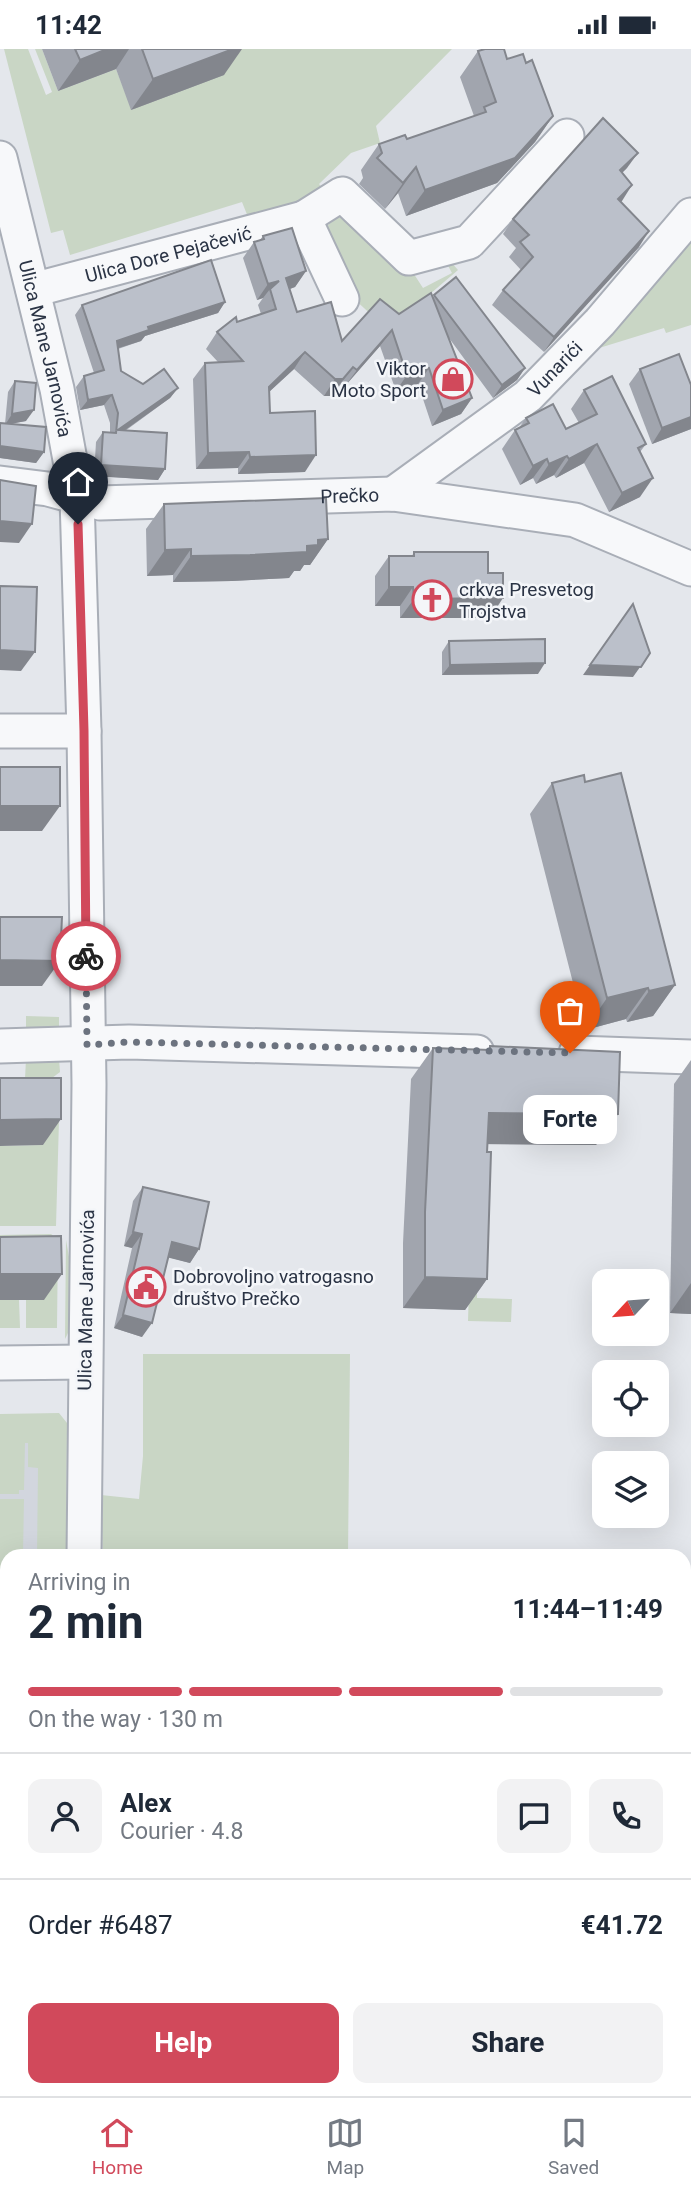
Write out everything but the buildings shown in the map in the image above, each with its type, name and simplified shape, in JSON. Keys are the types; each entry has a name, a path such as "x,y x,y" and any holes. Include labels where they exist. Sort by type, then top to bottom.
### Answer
{"street":[{"name":"Ulica Dore Pejačević","path":"33,289 304,218 342,194 409,258 469,242 567,136"},
{"name":"Ulica Mane Jarnovića","path":"0,159 57,389 77,498 84,731 89,1084 84,1549"},
{"name":"Vunarići","path":"393,494 527,397 600,322 691,215"},
{"path":"304,218 342,299"},
{"name":"Prečko","path":"0,483 48,489 100,503 393,494 575,520 691,569"},
{"path":"0,731 84,731"},
{"path":"0,1046 129,1042 505,1052"},
{"path":"544,1052 691,1058"},
{"path":"0,1363 85,1362"}],"shaded area":[{"path":"0,1414 31,1414 60,1549 0,1549"}],"green space":[{"path":"4,49 28,49 46,95 52,92 35,49 42,49 58,91 116,69 132,110 214,49 452,49 376,126 380,143 351,153 319,184 323,189 308,204 248,217 242,202 70,255 63,230 51,233"},
{"path":"342,213 408,265 423,288 452,273 445,260 450,261 458,270 388,330 352,297 320,232"},
{"path":"691,222 691,325 666,333 664,328 583,353"},
{"path":"26,1016 59,1017 59,1035 26,1036"},
{"path":"26,1059 59,1059 60,1072 52,1078 25,1079"},
{"path":"60,1085 56,1226 0,1226 0,1146 43,1145"},
{"path":"51,1234 58,1239 57,1328 26,1328 26,1300 44,1299 0,1262 0,1235"},
{"path":"66,1240 74,1304 73,1317 65,1339"},
{"path":"469,1289 477,1289 477,1298 512,1299 511,1322 468,1321"},
{"path":"0,1300 19,1300 20,1328 0,1328"},
{"path":"143,1354 350,1354 348,1549 103,1549 101,1495 139,1499 143,1456"},
{"path":"59,1413 67,1423 66,1549 37,1549 38,1468 28,1467 28,1443 25,1443 24,1490 19,1490 19,1494 0,1494 0,1414"},
{"path":"0,1499 24,1499 23,1549 0,1549"}],"way so far":[{"path":"86,956 87,1045 129,1042 570,1053"}],"place":[{"name":"Viktor Moto Sport","path":"453,379"},
{"name":"crkva Presvetog Trojstva","path":"432,600"},
{"name":"Forte","path":"570,1053"},
{"name":"Dobrovoljno vatrogasno društvo Prečko","path":"146,1287"}],"route":[{"path":"78,524 84,731 86,956"}]}
